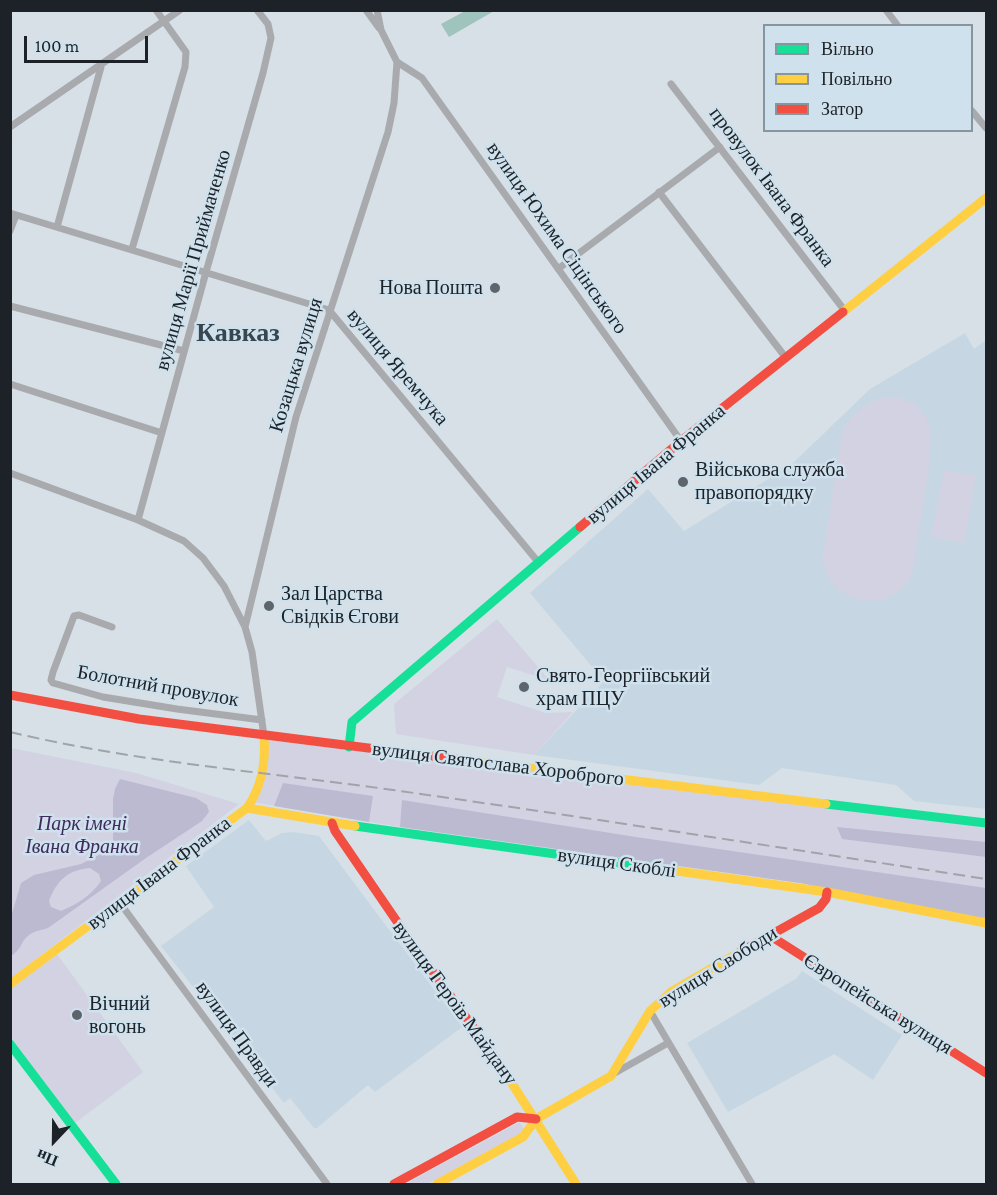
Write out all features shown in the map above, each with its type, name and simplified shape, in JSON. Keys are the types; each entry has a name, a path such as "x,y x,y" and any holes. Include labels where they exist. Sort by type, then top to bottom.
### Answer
{"main road":[{"name":"вулиця Івана Франка","path":"349,747 352,722 681,441 987,198"},
{"name":"вулиця Святослава Хороброго","path":"10,695 139,719 264,736 987,823"},
{"name":"вулиця Івана Франка","path":"10,984 247,807 261,781 264,767 264,736"},
{"name":"вулиця Скоблі","path":"247,807 332,823 827,892 987,923"},
{"name":"вулиця Героїв Майдану","path":"332,823 335,831 411,942 497,1059 576,1185"},
{"name":"вулиця Свободи","path":"437,1185 523,1137 536,1119 611,1076 650,1011 671,992 819,908 826,899 827,892"},
{"name":"Європейська вулиця","path":"769,935 987,1073"},
{"path":"10,1044 116,1185"},
{"name":"вулиця Свободи","path":"394,1185 517,1117 536,1119"}],"street":[{"path":"132,249 185,67 186,52 156,10"},
{"path":"10,127 101,67 180,10"},
{"name":"вулиця Марії Приймаченко","path":"138,520 263,74 271,38 268,24 257,10"},
{"path":"366,10 381,30 397,63"},
{"path":"377,10 381,30"},
{"path":"886,10 896,24"},
{"name":"вулиця Юхима Сіцінського","path":"397,63 422,78 681,441"},
{"name":"Козацька вулиця","path":"264,736 252,652 245,627 296,417 388,132 394,103 397,63"},
{"path":"57,227 101,67"},
{"name":"провулок Івана Франка","path":"671,84 846,310"},
{"path":"973,112 987,128"},
{"path":"558,269 720,147"},
{"path":"659,192 786,358"},
{"path":"10,231 13,214"},
{"name":"вулиця Яремчука","path":"13,214 329,310 539,564"},
{"path":"10,306 184,351"},
{"path":"10,384 162,433"},
{"path":"10,473 138,520 184,541 203,558 224,586 245,627"},
{"name":"Болотний провулок","path":"112,627 79,615 75,616 53,672 51,680 53,683 103,697 262,720"},
{"name":"вулиця Правди","path":"120,903 327,1185"},
{"path":"650,1011 752,1185"},
{"path":"611,1076 668,1043"}],"shaded area":[{"path":"465,11 494,11 449,37 441,24"},
{"path":"965,333 974,349 986,340 986,809 914,801 896,785 782,768 759,785 534,755 604,681 530,593 648,489 684,531 791,465 870,389"},
{"path":"120,779 196,798 207,805 209,812 202,821 48,928 29,935 11,956 11,917 21,883 34,875 81,864 105,852 113,843 115,789","holes":["90,868 99,874 101,881 83,899 61,911 51,907 49,901 64,877 75,871"]},
{"path":"283,783 373,796 369,822 274,806"},
{"path":"402,800 986,888 986,919 800,883 400,827"},
{"path":"249,820 266,841 282,833 294,832 319,836 462,1027 375,1092 368,1085 317,1128 314,1128 290,1098 284,1103 161,946 214,907 186,866"},
{"path":"837,827 986,842 986,857 842,839"},
{"path":"802,971 902,1035 873,1080 834,1054 728,1112 687,1043 797,978"}],"green space":[{"path":"885,397 897,397 916,405 927,419 931,436 929,467 912,574 902,588 890,597 862,600 836,587 827,574 822,559 843,429 861,409"},
{"path":"944,470 976,476 964,543 931,537"},
{"path":"497,619 549,680 507,667 497,697 546,713 573,712 534,755 396,734 394,704"},
{"path":"268,740 986,827 986,919 800,883 400,827 252,802"},
{"name":"Парк імені Івана Франка","path":"11,748 136,773 239,804 11,978"},
{"path":"57,954 143,1072 75,1123 11,1038 11,988"},
{"path":"520,1122 525,1132 427,1184 405,1184"}],"railway":[{"path":"10,732 153,759 467,801 986,879"}],"traffic: fast":[{"path":"349,747 352,722 580,527"},
{"path":"826,804 986,823"},
{"path":"355,826 677,871"},
{"path":"10,1044 116,1184"}],"traffic: slow":[{"path":"843,312 986,198"},
{"path":"247,808 262,774 264,736"},
{"path":"471,761 826,804"},
{"path":"10,984 247,808 355,826"},
{"path":"677,871 827,892 986,923"},
{"path":"437,1184 523,1137 536,1119 611,1076 650,1011 671,992 740,952"},
{"path":"497,1060 576,1184"}],"traffic: jam":[{"path":"580,527 681,441 843,312"},
{"path":"10,695 139,719 471,761"},
{"path":"332,823 335,831 411,942 497,1060"},
{"path":"740,952 819,908 826,899 827,892"},
{"path":"769,935 986,1073"},
{"path":"394,1184 517,1117 536,1119"}],"place":[{"name":"Нова Пошта","path":"495,288"},
{"name":"Військова служба правопорядку","path":"683,482"},
{"name":"Зал Царства Свідків Єгови","path":"269,606"},
{"name":"Свято-Георгіївський храм ПЦУ","path":"524,687"},
{"name":"Вічний вогонь","path":"77,1015"}],"district":[{"name":"Кавказ","path":"238,333"}]}
